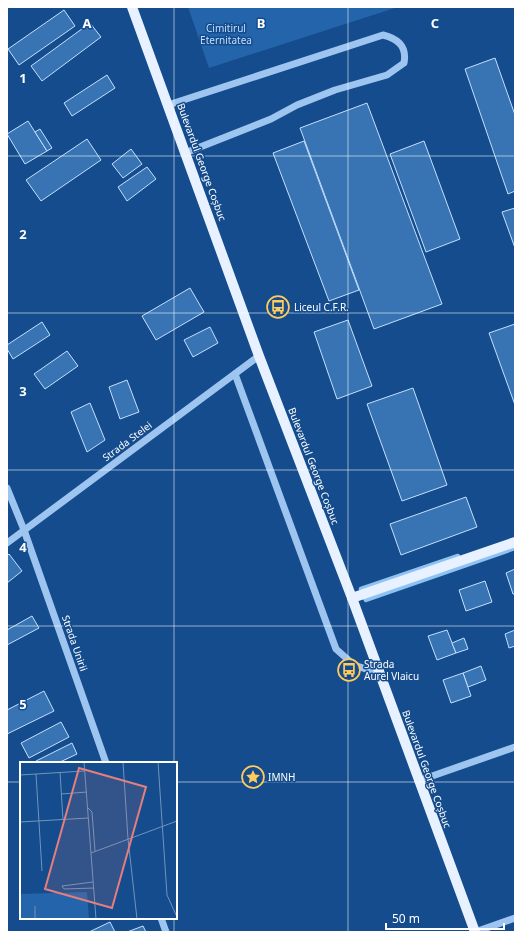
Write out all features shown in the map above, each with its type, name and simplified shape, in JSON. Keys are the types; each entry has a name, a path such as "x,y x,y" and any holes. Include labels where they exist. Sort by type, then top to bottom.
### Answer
{"main road":[{"name":"Bulevardul George Coșbuc","path":"132,7 259,356 352,598 378,673 475,932"},
{"path":"352,598 515,542"}],"street":[{"path":"168,105 383,35 393,38 402,46 406,54 404,63 387,75 335,90 297,105 271,119 185,153"},
{"name":"Strada Stelei","path":"7,543 259,356"},
{"path":"235,374 336,649 354,665 378,673"},
{"name":"Strada Unirii","path":"7,488 24,530 106,762"},
{"path":"418,781 515,747"},
{"path":"475,932 515,918"},
{"path":"161,919 166,932"}],"green space":[{"name":"Cimitirul Eternitatea","path":"188,7 398,7 209,68"}],"building":[{"path":"64,10 75,26 19,65 8,49"},
{"path":"90,23 101,37 42,81 31,66"},
{"path":"495,58 515,115 515,191 508,194 465,69"},
{"path":"107,75 115,88 72,116 64,103"},
{"path":"367,103 442,304 374,329 300,128"},
{"path":"28,121 47,151 25,164 7,134"},
{"path":"40,129 52,148 47,151 35,132"},
{"path":"87,139 101,160 41,201 26,180"},
{"path":"304,141 359,290 329,301 273,153"},
{"path":"424,141 460,239 426,252 390,154"},
{"path":"131,149 142,164 123,178 112,164"},
{"path":"147,167 156,179 127,201 118,187"},
{"path":"515,208 515,248 502,212"},
{"path":"190,288 204,312 156,340 142,316"},
{"path":"348,320 372,386 337,399 314,332"},
{"path":"42,322 50,335 13,359 7,349 7,345"},
{"path":"515,324 515,405 489,333"},
{"path":"210,327 218,343 193,357 184,340"},
{"path":"67,351 78,366 45,389 34,374"},
{"path":"127,380 139,412 120,419 109,387"},
{"path":"413,388 447,485 402,501 367,404"},
{"path":"90,403 105,440 87,452 71,412"},
{"path":"466,497 477,527 401,555 390,524"},
{"path":"9,554 22,571 7,583 7,556"},
{"path":"515,569 515,594 513,594 506,573"},
{"path":"485,581 492,602 466,611 459,590"},
{"path":"32,616 39,628 7,645 7,630"},
{"path":"447,630 456,653 437,660 428,636"},
{"path":"515,630 515,646 509,648 505,634"},
{"path":"464,638 468,649 456,653 452,643"},
{"path":"481,666 486,680 468,687 463,673"},
{"path":"463,673 471,696 451,703 443,680"},
{"path":"44,691 54,711 7,734 7,710"},
{"path":"61,722 69,737 29,758 21,743"},
{"path":"72,743 77,754 60,762 36,761"},
{"path":"110,922 115,932 89,932"},
{"path":"143,926 146,932 127,932"}],"waterway":[{"path":"458,556 361,589 366,600 515,548"}],"place":[{"name":"Liceul C.F.R.","path":"278,307"},
{"name":"Strada Aurel Vlaicu","path":"349,670"},
{"name":"IMNH","path":"253,777"}]}
